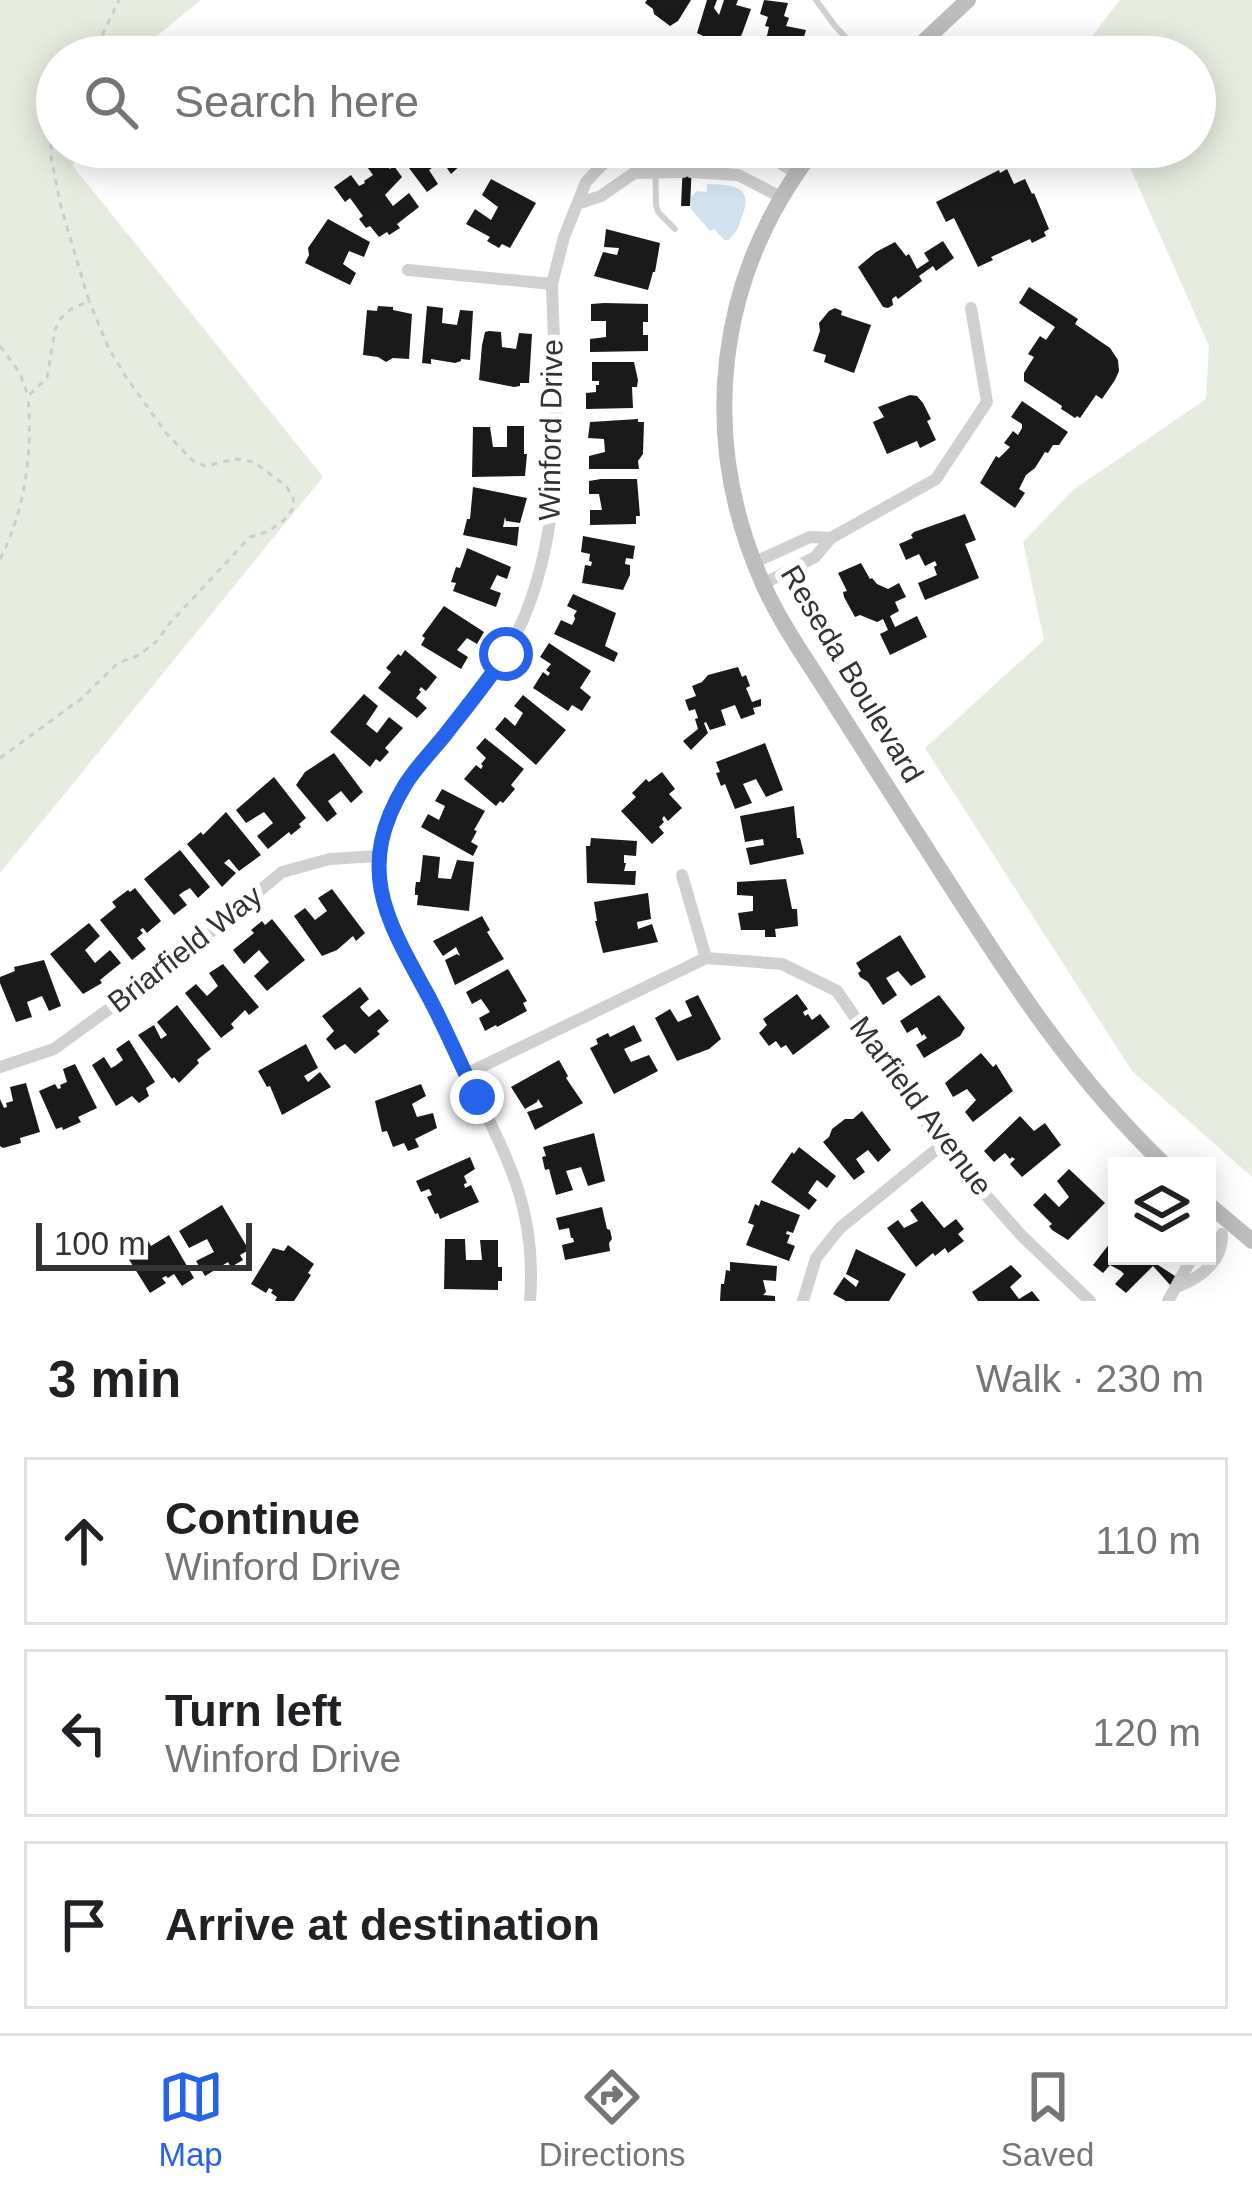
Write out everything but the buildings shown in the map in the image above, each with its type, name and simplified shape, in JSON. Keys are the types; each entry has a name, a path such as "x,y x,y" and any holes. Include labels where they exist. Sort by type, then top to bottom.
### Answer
{"main road":[{"path":"929,36 968,0"},
{"name":"Reseda Boulevard","path":"800,168 748,268 730,336 725,448 742,533 781,619 1021,994 1082,1077 1157,1157"},
{"path":"1216,1215 1226,1229 1252,1241"}],"street":[{"name":"Winford Drive","path":"530,1301 530,1232 523,1199 511,1165 386,915 378,856 407,781 506,654 539,574 556,483 552,284 586,182 599,168"},
{"path":"788,168 796,173"},
{"path":"580,203 601,196 634,173 655,171 726,173 782,197"},
{"path":"408,270 552,284"},
{"path":"763,584 815,557 831,538 936,479 986,402 971,308"},
{"path":"754,562 810,537 831,538"},
{"name":"Briarfield Way","path":"0,1067 54,1049 179,958 282,872 330,859 378,856"},
{"path":"466,1074 706,958 682,874"},
{"name":"Marfield Avenue","path":"706,958 782,964 837,992 942,1145 1021,1235 1090,1301"},
{"path":"803,1301 816,1258 840,1228 942,1145"},
{"path":"1216,1235 1226,1229"},
{"path":"1178,1286 1206,1270 1218,1254 1226,1229"},
{"path":"1168,1301 1187,1265"}],"lane":[{"path":"816,0 844,36"},
{"path":"633,168 634,173"},
{"path":"726,168 726,173"},
{"path":"655,171 658,212 675,229"}],"path":[{"path":"102,36 119,0"},
{"path":"0,758 68,710 118,663 155,642 250,537 284,520 293,507 286,486 254,462 235,459 205,466 192,460 126,377 89,301 53,168"},
{"path":"28,395 47,378 60,319 89,301"},
{"path":"0,346 20,373 30,416 20,512 0,559"}],"shaded area":[{"path":"0,0 201,0 157,36 36,36 36,168 75,168 323,477 0,873"},
{"path":"1120,0 1252,0 1252,1177 1132,1071 925,748 1044,640 1023,542 1073,490 1206,399 1209,346 1130,168 1216,168 1216,36 1092,36"}],"water":[{"path":"707,184 737,188 745,197 739,225 729,240 710,231 691,209 691,197 697,191 707,192"}],"route":[{"path":"477,1097 386,915 378,856 407,781 506,654"}]}
